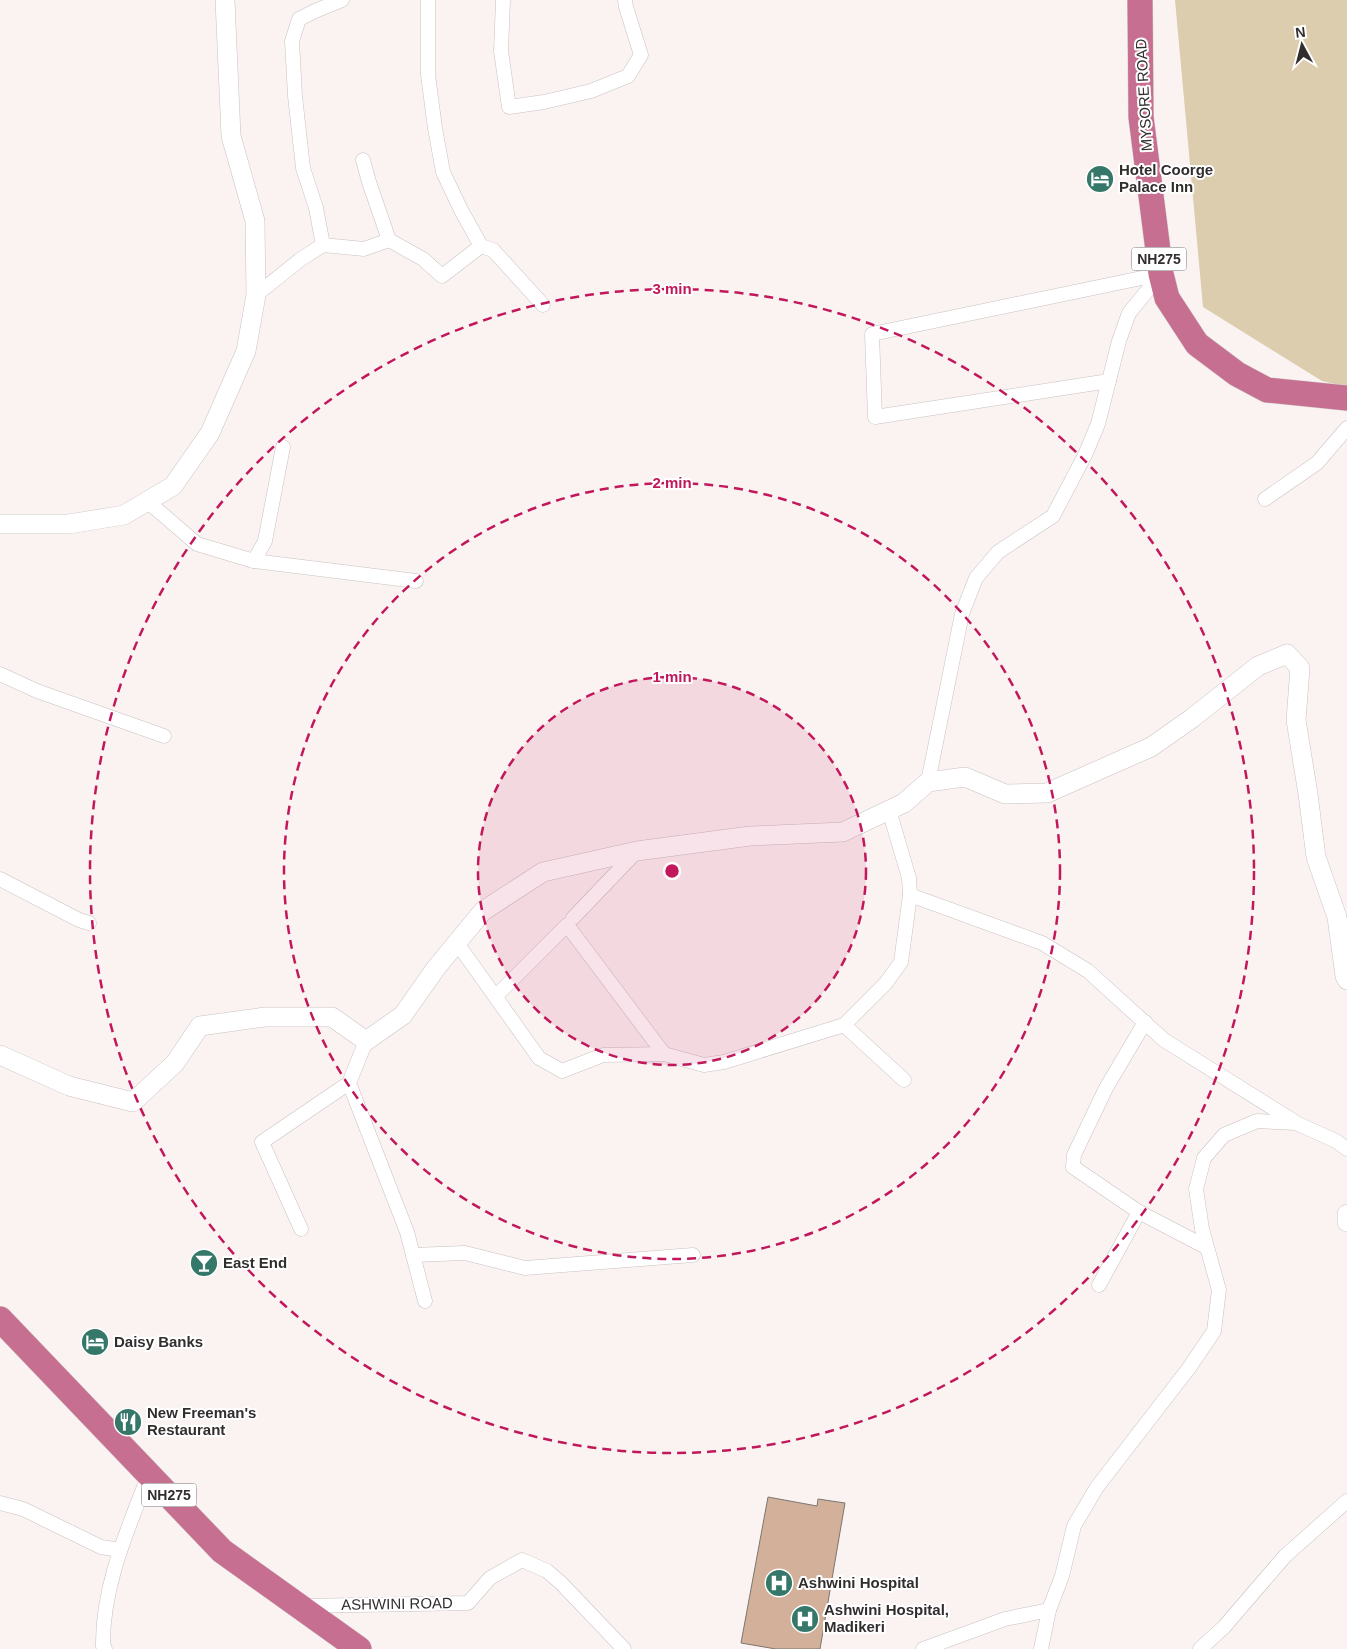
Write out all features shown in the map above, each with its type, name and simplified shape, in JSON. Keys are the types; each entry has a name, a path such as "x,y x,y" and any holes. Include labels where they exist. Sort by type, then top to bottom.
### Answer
{"highway":[{"name":"MYSORE ROAD","path":"1140,0 1142,116 1161,274 1167,298 1197,344 1237,374 1267,390 1347,398"},
{"name":"NH275","path":"0,1319 222,1551 359,1649"}],"street":[{"path":"0,524 69,524 124,515 173,486 210,433 246,351 256,295 255,220 231,136 225,0"},
{"path":"323,245 316,208 303,168 295,96 292,41 298,19 314,5 342,0"},
{"path":"428,0 428,75 435,128 444,172 461,210 481,246 493,250 544,305"},
{"path":"503,0 501,52 509,107 590,92 628,76 641,55 625,0"},
{"path":"363,160 389,240 422,259 442,276 481,246"},
{"path":"256,295 301,259 323,245 364,249 389,240"},
{"path":"1109,381 875,417 872,334 1161,274"},
{"path":"928,782 962,614 976,578 998,552 1053,516 1085,455 1098,424 1119,341 1129,313 1161,274"},
{"path":"1266,499 1316,463 1347,428"},
{"path":"254,561 265,541 283,447"},
{"path":"148,501 197,544 254,561 416,581"},
{"path":"301,1229 262,1142 349,1083 366,1041 403,1015 436,968 483,911 543,872 636,851 750,836 843,832 904,803 928,782 965,777 1005,794 1047,793 1151,747 1191,719 1258,666 1287,654 1300,668 1296,720 1316,857 1337,917 1347,980"},
{"path":"0,674 37,691 164,736"},
{"path":"457,943 539,1058 562,1071 603,1055 664,1054 704,1065 724,1062 844,1025 886,983 900,962 910,895 909,878 889,810"},
{"path":"573,918 636,851"},
{"path":"0,879 79,920 89,922"},
{"path":"910,895 1042,943 1088,971 1164,1040 1296,1123 1336,1141 1347,1149"},
{"path":"496,996 567,925 664,1054"},
{"path":"0,1054 69,1086 133,1102 175,1063 200,1026 265,1017 332,1017 366,1041"},
{"path":"1145,1022 1106,1088 1074,1155 1073,1167 1139,1212 1206,1247"},
{"path":"844,1025 904,1080"},
{"path":"349,1083 407,1232 425,1301"},
{"path":"1041,1649 1049,1610 1062,1576 1074,1526 1092,1495 1189,1368 1214,1331 1220,1290 1206,1247 1196,1189 1204,1158 1224,1135 1257,1122 1296,1123"},
{"path":"1099,1286 1139,1212"},
{"path":"1347,1214 1347,1222"},
{"path":"413,1255 465,1253 525,1268 693,1254"},
{"path":"105,1649 102,1638 104,1611 120,1550 149,1474"},
{"path":"1200,1649 1224,1628 1284,1556 1347,1501"},
{"path":"0,1503 23,1509 100,1547 120,1550"},
{"name":"ASHWINI ROAD","path":"300,1606 468,1603 490,1578 522,1560 547,1571 561,1583 624,1649"},
{"path":"923,1649 1005,1619 1049,1610"}],"shaded area":[{"path":"1175,0 1347,0 1347,387 1322,381 1203,307"}],"building":[{"path":"768,1497 817,1506 818,1499 845,1503 820,1649 776,1649 741,1643"}],"place":[{"name":"Hotel Coorge Palace Inn","path":"1100,179"},
{"name":"East End","path":"204,1263"},
{"name":"Daisy Banks","path":"95,1342"},
{"name":"New Freeman's Restaurant","path":"128,1422"},
{"name":"Ashwini Hospital","path":"779,1583"},
{"name":"Ashwini Hospital, Madikeri","path":"805,1619"}]}
